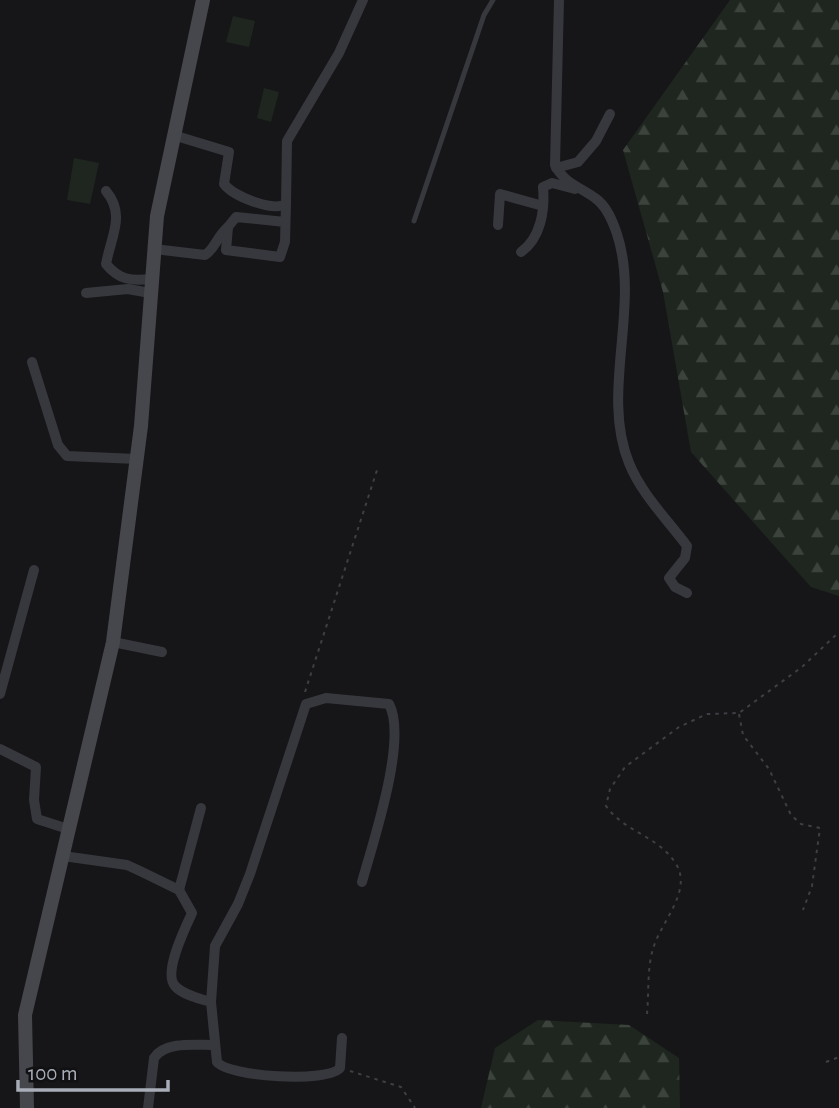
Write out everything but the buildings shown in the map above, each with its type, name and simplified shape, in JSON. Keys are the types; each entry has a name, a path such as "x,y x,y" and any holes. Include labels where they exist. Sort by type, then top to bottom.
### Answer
{"main road":[{"path":"27,1108 25,1015 113,642 137,459 154,249 173,135 202,0"}],"street":[{"path":"228,227 226,250 281,257 286,204 287,141 339,53 363,0"},
{"path":"559,0 555,39 556,168 578,190"},
{"path":"556,168 578,162 596,141 610,114"},
{"path":"173,135 229,152 224,184 232,193 272,206 286,204"},
{"path":"521,251 529,246 541,222 543,187 552,184 578,190 597,199 611,218 626,276 620,427 628,462 654,508 687,546 685,558 668,578 675,587 687,593"},
{"path":"106,191 116,202 118,221 106,264 116,277 151,286"},
{"path":"498,225 500,194 543,206"},
{"path":"154,249 205,255 211,251 216,236 236,217 285,222"},
{"path":"86,293 151,286"},
{"path":"32,362 58,445 68,456 137,459"},
{"path":"0,694 34,570"},
{"path":"113,642 163,652"},
{"path":"342,1038 340,1068 329,1076 233,1072 217,1062 211,1002 215,946 238,904 250,874 306,704 326,698 390,704 396,716 389,777 362,881"},
{"path":"0,748 36,767 34,800 37,819 68,829"},
{"path":"179,890 201,808"},
{"path":"64,856 127,865 179,890 192,913 171,966 173,984 178,989 211,1002"},
{"path":"148,1108 153,1058 157,1053 178,1046 214,1045"}],"lane":[{"path":"414,221 484,15 493,0"}],"path":[{"path":"306,704 305,688 377,467"},
{"path":"647,1014 652,951 674,907 680,885 677,865 659,845 614,818 606,806 610,789 625,767 679,727 707,713 738,713 802,667 839,632"},
{"path":"738,713 743,734 769,769 791,815 800,824 820,828 812,886 803,910"},
{"path":"826,1062 839,1057"},
{"path":"340,1068 401,1087 415,1108"}],"green space":[{"path":"730,0 839,0 839,596 811,587 691,452 663,292 623,150"},
{"path":"233,16 255,21 249,47 226,42"},
{"path":"264,88 279,92 271,122 257,118"},
{"path":"74,158 99,163 90,204 67,200"},
{"path":"538,1020 629,1025 679,1058 680,1108 481,1108 495,1048"}]}
